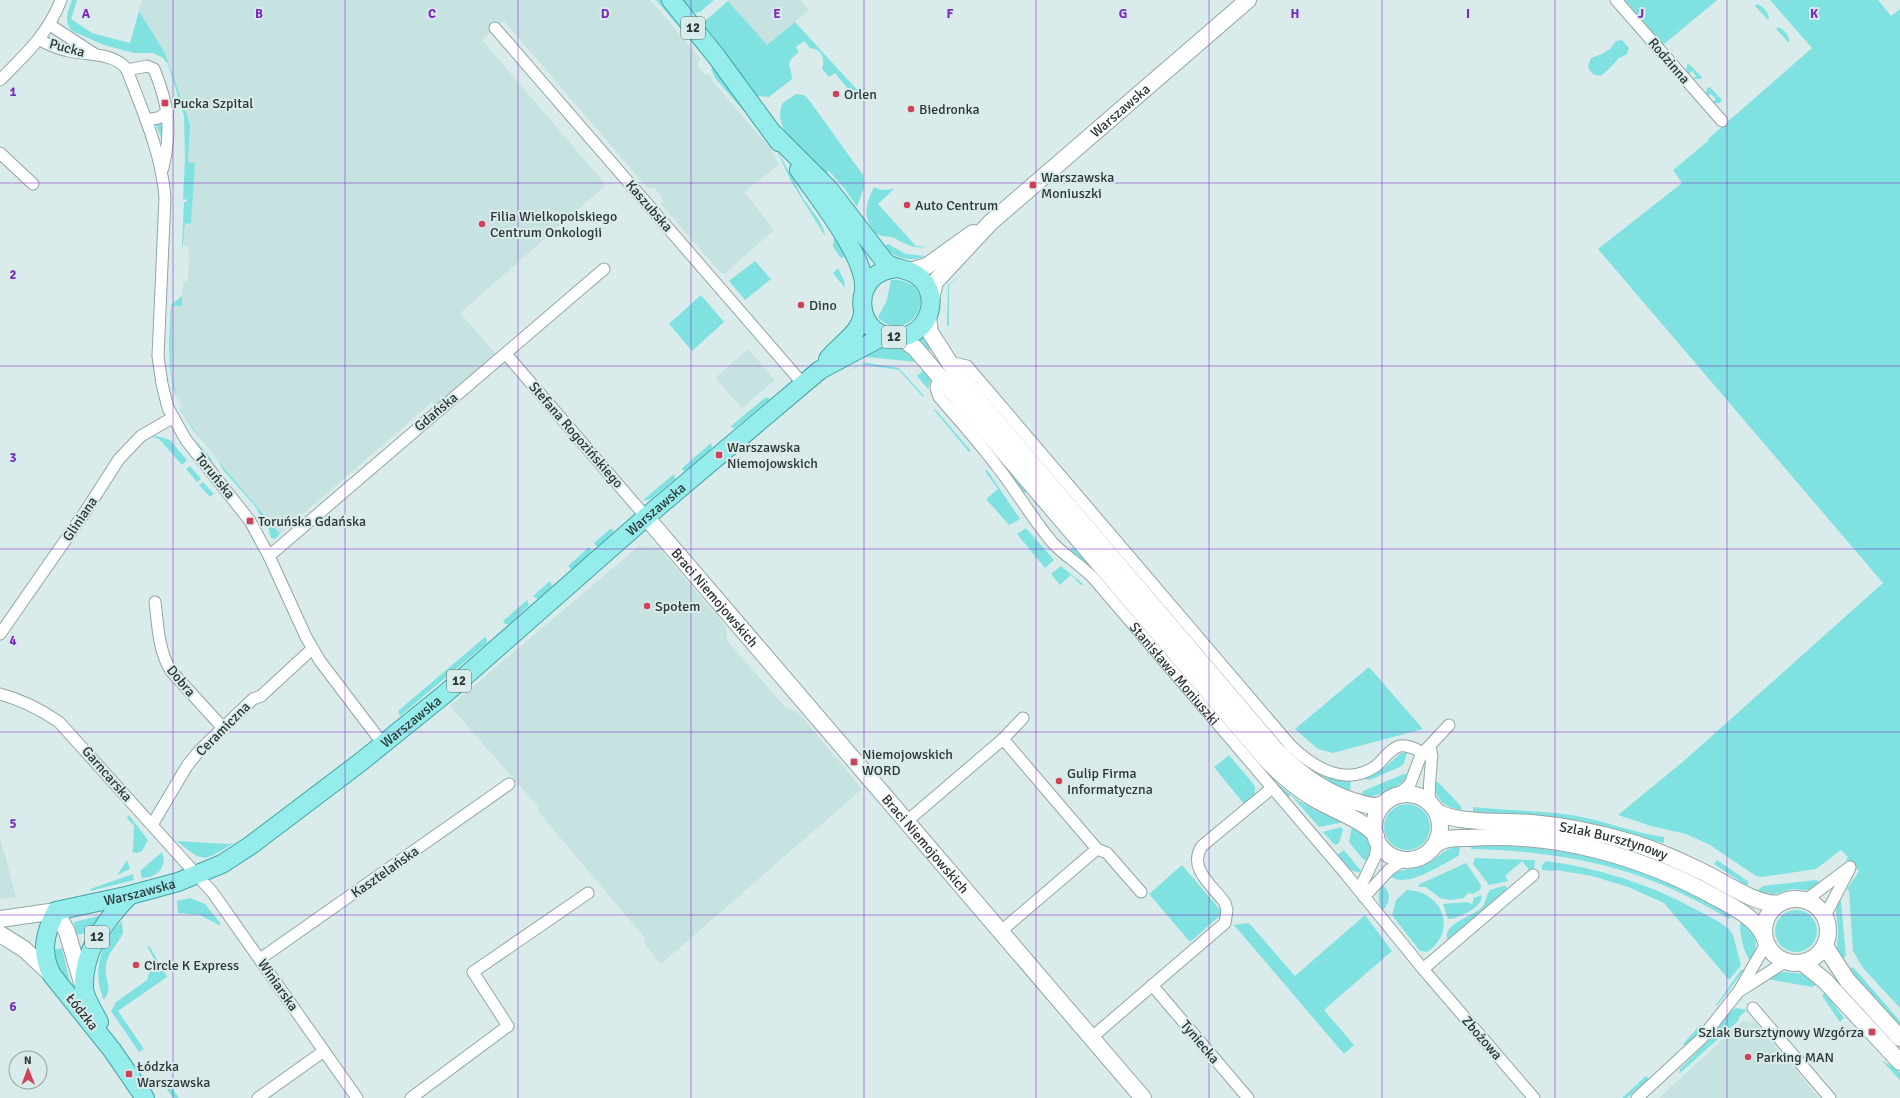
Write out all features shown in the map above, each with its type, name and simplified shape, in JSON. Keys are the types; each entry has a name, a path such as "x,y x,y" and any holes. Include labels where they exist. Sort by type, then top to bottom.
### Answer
{"main road":[{"name":"12","path":"670,0 716,56 773,133 851,248 863,274 863,313 873,328 891,337 912,334 922,326 928,317"},
{"name":"Warszawska","path":"931,299 935,282 991,222 1248,0"},
{"name":"12","path":"773,133 830,189 886,263 904,270 924,282 931,299"},
{"name":"Warszawska","path":"904,270 927,266 959,242 991,222"},
{"path":"864,289 876,275 886,270 904,270"},
{"path":"928,317 931,299"},
{"name":"Warszawska","path":"820,370 835,351 857,328 862,321 863,313"},
{"name":"Stanisława Moniuszki","path":"928,317 930,332 943,369 1265,758 1287,779 1311,797 1368,827 1377,839"},
{"name":"Warszawska","path":"0,918 56,911 130,895 197,875 222,864 251,845 383,744 491,654 646,516 820,370 878,339 891,337"},
{"name":"Stanisława Moniuszki","path":"891,337 902,339 943,369 958,376 1285,759 1306,777 1330,792 1347,799 1374,806 1383,804"},
{"name":"Braci Niemojowskich","path":"646,516 1143,1098"},
{"path":"1398,795 1415,795 1433,807 1440,828 1435,845 1422,856 1405,859 1389,854 1377,839 1375,819 1383,804 1398,795"},
{"name":"Szlak Bursztynowy","path":"1433,807 1447,816 1572,828 1633,843 1672,857 1746,894 1769,903 1780,903"},
{"name":"Szlak Bursztynowy","path":"1435,845 1442,840 1475,837 1531,839 1580,846 1628,858 1676,877 1727,903 1753,921 1765,940"},
{"name":"12","path":"84,990 88,960 96,940 110,916 130,895"},
{"path":"1797,898 1806,900 1820,909 1825,916 1829,931 1825,946 1816,957 1803,963 1785,962 1774,955 1765,940 1765,921 1769,914 1780,903 1797,898"},
{"path":"56,911 67,932 84,990"},
{"name":"Łódzka","path":"56,911 44,944 45,959 52,975 112,1050 145,1098"},
{"path":"0,934 24,949 52,975"},
{"path":"1825,946 1847,980 1900,1038"},
{"path":"1803,963 1825,981 1900,1062"},
{"name":"Łódzka","path":"84,990 112,1050"}],"street":[{"path":"0,80 40,40 50,25 61,0"},
{"name":"Rodzinna","path":"1616,0 1722,121"},
{"name":"Pucka","path":"50,25 95,55"},
{"name":"Kaszubska","path":"495,28 803,384"},
{"name":"Pucka","path":"40,40 68,51 95,55 118,61 124,64 127,70"},
{"path":"147,66 154,69 168,112 164,116 146,120 127,70 147,66"},
{"name":"Toruńska","path":"162,174 168,148 168,112"},
{"name":"Toruńska","path":"146,120 155,144 162,174 165,197 158,356 162,384 172,418 186,440 250,521 269,556 312,648 383,744"},
{"path":"0,153 33,184"},
{"name":"Gdańska","path":"269,556 604,270"},
{"name":"Stefana Rogozińskiego","path":"506,354 646,516"},
{"path":"943,369 967,366 1291,746 1309,762 1329,772 1353,774 1374,767 1400,746 1428,752"},
{"name":"Stanisława Moniuszki","path":"943,369 936,388 939,397 995,463 1029,513 1051,541 1059,550 1087,571 1361,893 1431,978"},
{"name":"Gliniana","path":"0,634 85,512 119,459 141,436 172,418"},
{"name":"Dobra","path":"155,602 160,647 165,661 171,670 222,728"},
{"name":"Ceramiczna","path":"152,825 187,766 199,751 253,699 261,696 312,648"},
{"name":"Garncarska","path":"0,694 20,700 40,709 59,722 76,739 197,875"},
{"path":"906,822 1003,739 1023,718"},
{"path":"1398,795 1410,784 1428,752 1449,725"},
{"path":"1003,739 1097,849 1107,853 1141,892"},
{"path":"1428,752 1428,788 1433,807"},
{"name":"Kasztelańska","path":"260,959 509,784"},
{"path":"1091,1038 1225,923 1227,910 1225,904 1198,869 1197,856 1202,846 1272,788"},
{"path":"1361,893 1375,857 1377,839"},
{"path":"1000,932 1097,849"},
{"path":"1361,893 1405,859"},
{"path":"1806,900 1850,867 1825,916"},
{"name":"Winiarska","path":"197,875 213,893 357,1098"},
{"path":"1423,969 1533,875"},
{"path":"411,1098 508,1026 473,972 588,893"},
{"path":"1637,1098 1701,1040 1739,991 1765,940"},
{"path":"1739,991 1785,962"},
{"name":"Zbożowa","path":"1431,978 1534,1098"},
{"name":"Tyniecka","path":"1152,985 1248,1098"},
{"path":"1753,1008 1830,1098"},
{"path":"260,1098 324,1051"}],"shaded area":[{"path":"72,0 77,0 71,19 92,33 130,43 139,11 165,53 190,126 188,162 195,163 191,224 185,223 183,247 184,202 187,202 187,200 183,199 185,160 184,116 168,64 163,58 153,53 134,53 104,45 72,31 69,27 67,16"},
{"path":"142,0 650,0 700,58 697,66 704,74 710,75 712,81 770,148 779,165 744,192 774,230 724,274 719,271 661,204 662,197 654,188 648,188 645,185 504,21 482,40 606,185 460,313 496,354 436,407 432,402 280,534 194,431 185,417 174,387 170,355 172,306 182,306 183,281 188,281 189,246 184,246 185,223 191,224 194,163 188,162 190,126 188,118 165,53 139,11"},
{"path":"656,0 662,0 687,30 706,57 705,58"},
{"path":"680,0 714,0 700,12 694,13"},
{"path":"727,0 801,0 809,10 767,45"},
{"path":"1625,0 1717,0 1663,45"},
{"path":"1770,0 1878,0 1891,16 1900,9 1900,1008 1863,968 1853,951 1849,891 1847,889 1859,871 1846,860 1848,857 1841,850 1816,869 1762,877 1756,876 1710,845 1686,834 1651,826 1618,815 1685,760 1883,583 1598,249 1682,183 1673,170 1709,140 1708,139 1812,48"},
{"path":"728,1 767,45 795,22 861,94 855,98 835,73 829,77 822,69 823,58 820,52 810,48 804,41 796,47 799,52 789,63 792,79 769,97 756,96 704,28 705,21"},
{"path":"1757,4 1766,11 1769,17 1768,20 1755,6"},
{"path":"1778,27 1783,30 1789,38 1789,43 1776,29"},
{"path":"1622,40 1629,48 1627,54 1619,58 1602,75 1595,75 1590,71 1588,66 1591,58 1610,49 1616,41"},
{"path":"1688,63 1702,77 1701,79 1692,79 1696,76 1692,71 1688,75 1686,69"},
{"path":"713,67 771,142 715,78 711,69"},
{"path":"1710,87 1722,100 1720,103 1712,103 1716,99 1711,94 1707,97 1706,96 1707,88"},
{"path":"796,94 804,95 809,100 863,175 864,187 857,207 844,188 829,171 826,174 810,160 793,143 786,133 781,123 780,113 783,103"},
{"path":"163,121 163,139 162,139 155,123"},
{"path":"776,149 803,198 822,226 825,236 792,183"},
{"path":"874,187 882,190 894,189 878,204 916,246 927,247 910,246 892,237 878,235 875,232 869,223 866,213 869,198"},
{"path":"834,237 846,256 841,258 833,247"},
{"path":"888,244 906,254 925,256 914,259 902,258 892,254 883,246"},
{"path":"755,261 771,279 745,300 729,281"},
{"path":"838,268 844,280 845,288 833,273"},
{"path":"968,268 949,285 949,327 947,325 948,285"},
{"path":"891,280 907,282 919,293 921,302 919,311 913,319 906,324 897,326 887,324 878,317 887,300"},
{"path":"701,295 724,322 692,351 669,324"},
{"path":"182,296 182,306 172,306 171,371 177,400 170,370 169,343 171,305"},
{"path":"924,336 933,348 927,352 917,342"},
{"path":"891,347 901,349 913,357 916,362 866,357 864,355 880,348"},
{"path":"748,349 775,380 742,408 715,378"},
{"path":"868,363 899,368 924,396 923,397 899,370 859,364 840,379 858,364"},
{"path":"925,369 931,380 928,389 917,376"},
{"path":"971,377 1294,755 1320,774 1335,779 1351,780 1350,793 1317,776 1329,780 1310,771 1285,749 969,379"},
{"path":"947,396 1017,478 1026,492 1022,495 945,398"},
{"path":"766,397 770,399 735,428 732,428 731,426"},
{"path":"179,405 185,417 202,441 193,430 181,411"},
{"path":"935,409 971,451 969,452 934,410"},
{"path":"156,436 170,440 187,460 182,465 159,439 152,437"},
{"path":"191,436 209,456 219,472"},
{"path":"711,443 712,448 685,471 681,469"},
{"path":"219,462 280,534 275,539 271,538 268,527 254,505 224,471"},
{"path":"190,466 201,479 197,482 186,469"},
{"path":"987,470 1020,519 1009,525 986,499 998,489 985,471"},
{"path":"674,474 675,479 651,499 642,501"},
{"path":"203,482 214,494 210,497 199,485"},
{"path":"1026,528 1054,560 1045,568 1017,534"},
{"path":"610,529 614,531 599,546 596,546 594,543"},
{"path":"639,546 659,548 725,626 728,642 786,708 799,713 862,789 661,964 645,944 644,937 537,810 539,808 450,706"},
{"path":"589,547 592,552 575,570 572,570 568,566"},
{"path":"1072,548 1081,554 1317,809 1341,822 1340,823 1319,827 1291,795 1287,798 1270,778 1299,801 1324,815 1297,798 1259,765 1092,569 1069,552"},
{"path":"1061,566 1083,584 1082,586 1071,575 1060,585 1051,574"},
{"path":"550,581 552,586 538,599 533,596"},
{"path":"527,600 529,605 509,624 505,624 503,621"},
{"path":"485,637 487,643 400,716 398,711"},
{"path":"1369,667 1423,729 1333,753 1318,749 1295,729"},
{"path":"1401,753 1407,753 1404,763 1400,767 1370,780 1362,778 1385,767"},
{"path":"1229,755 1255,786 1255,794 1244,804 1214,767"},
{"path":"1404,774 1409,774 1406,779 1388,791 1374,796 1361,796 1363,791"},
{"path":"1434,781 1438,782 1460,805 1462,810 1450,807 1441,801 1434,787"},
{"path":"1407,804 1420,808 1426,814 1430,827 1426,840 1420,846 1407,850 1394,846 1388,840 1384,827 1388,814 1394,808"},
{"path":"1473,807 1547,812 1583,817 1641,833 1664,837 1664,843 1526,815 1473,812"},
{"path":"129,815 148,840 142,851 137,853 132,852 134,826 127,818"},
{"path":"1341,827 1343,830 1339,843 1335,845 1323,832"},
{"path":"1352,827 1366,837 1368,841 1370,850 1369,863 1362,858 1349,842"},
{"path":"0,837 7,863 16,897 0,899"},
{"path":"177,841 228,844 234,843 216,854 204,857 193,854"},
{"path":"1471,845 1541,849 1606,861 1637,870 1668,883 1699,897 1731,915 1729,919 1698,901 1667,887 1636,875 1605,866 1540,854 1506,850 1471,849"},
{"path":"1460,846 1459,855 1422,875 1405,880 1390,876 1398,871 1420,867 1430,863 1445,851"},
{"path":"1344,850 1362,872 1351,870 1345,865 1337,855"},
{"path":"162,852 164,862 160,871 152,876 142,878 140,871"},
{"path":"1475,858 1535,860 1534,870 1529,870 1522,861 1505,876 1508,881 1489,885 1473,864"},
{"path":"127,860 130,869 117,875"},
{"path":"1717,860 1749,882 1747,886 1714,864"},
{"path":"1546,861 1585,868 1624,878 1661,892 1709,917 1729,929 1733,935 1741,965 1729,980 1664,903 1628,887 1592,876 1556,870 1542,870 1542,865"},
{"path":"1466,863 1481,885 1480,890 1473,894 1468,893 1464,898 1450,900 1440,898 1426,887 1418,887 1420,884"},
{"path":"1182,865 1223,913 1190,942 1149,894"},
{"path":"133,874 134,880 90,891 90,889"},
{"path":"1816,880 1821,883 1808,890 1792,889 1774,894 1757,891 1763,886"},
{"path":"1383,885 1388,891 1389,900 1383,910 1378,897"},
{"path":"1506,886 1508,890 1448,941 1447,935 1453,925 1478,911 1482,907 1490,890"},
{"path":"1407,890 1419,892 1430,897 1442,914 1444,923 1442,934 1437,943 1427,952 1420,951 1392,915 1396,900"},
{"path":"1481,895 1479,903 1470,911 1458,917 1448,919 1443,904 1467,902 1472,904 1474,898"},
{"path":"190,898 205,904 221,924 219,925 200,915 178,913 177,901"},
{"path":"1839,899 1841,901 1846,956 1842,960 1838,952 1837,945 1838,930 1836,910"},
{"path":"1796,910 1811,916 1817,931 1811,946 1796,952 1781,946 1775,931 1781,916"},
{"path":"103,915 93,932 76,935 74,922"},
{"path":"1365,915 1392,951 1324,1010 1354,1045 1344,1054 1234,925 1249,923 1295,976"},
{"path":"1741,920 1750,928 1755,938 1756,944 1751,961 1746,954 1742,942 1740,929"},
{"path":"122,921 123,933 108,957 106,972 108,991 104,1000 98,979 100,958 108,938"},
{"path":"147,946 150,947 167,977 118,1011 144,1049 139,1052 111,1011 116,1002 147,980 154,959"},
{"path":"62,948 71,987 70,990 49,951"},
{"path":"1853,967 1900,1021 1900,1027 1848,970"},
{"path":"1741,970 1744,970 1717,1006 1716,1005"},
{"path":"1785,972 1804,974 1817,984 1812,987 1769,979 1779,973"},
{"path":"1825,992 1844,1018 1840,1022 1822,996"},
{"path":"1737,1008 1747,1010 1739,1017 1738,1021 1679,1074 1680,1069 1708,1041 1731,1011"},
{"name":"Parking MAN","path":"1743,1021 1755,1022 1819,1098 1659,1098"},
{"path":"1700,1025 1701,1030 1685,1046 1683,1044"},
{"path":"1882,1061 1894,1067 1900,1073 1900,1080"},
{"path":"1646,1076 1649,1079 1627,1098 1622,1098"},
{"path":"166,1083 170,1089 172,1088 179,1098 173,1098 164,1085"}],"place":[{"name":"Orlen","path":"836,94"},
{"name":"Pucka Szpital","path":"165,103"},
{"name":"Biedronka","path":"911,109"},
{"name":"Warszawska Moniuszki","path":"1033,185"},
{"name":"Auto Centrum","path":"907,205"},
{"name":"Filia Wielkopolskiego Centrum Onkologii","path":"482,224"},
{"name":"Dino","path":"801,305"},
{"name":"Warszawska Niemojowskich","path":"719,455"},
{"name":"Toruńska Gdańska","path":"250,521"},
{"name":"Społem","path":"647,606"},
{"name":"Niemojowskich WORD","path":"854,762"},
{"name":"Gulip Firma Informatyczna","path":"1059,781"},
{"name":"Circle K Express","path":"136,965"},
{"name":"Szlak Bursztynowy Wzgórza","path":"1872,1032"},
{"name":"Parking MAN","path":"1748,1057"},
{"name":"Łódzka Warszawska","path":"129,1074"}]}
